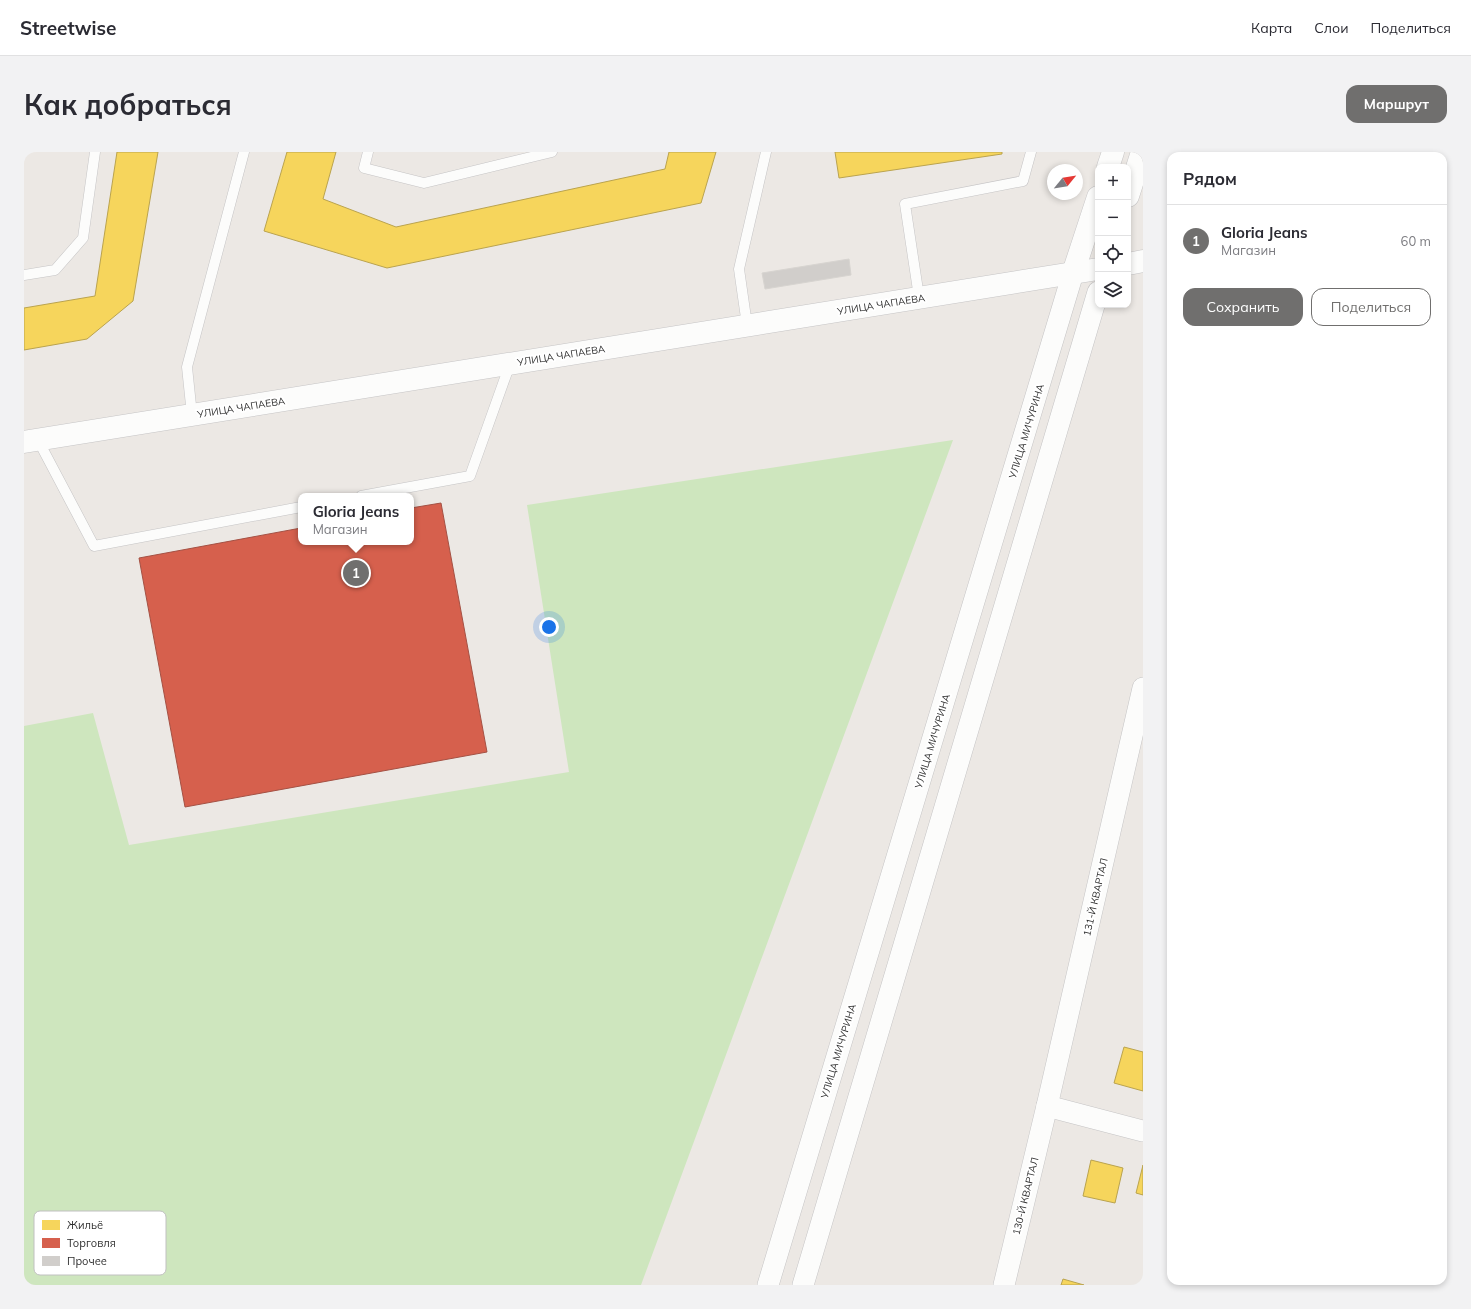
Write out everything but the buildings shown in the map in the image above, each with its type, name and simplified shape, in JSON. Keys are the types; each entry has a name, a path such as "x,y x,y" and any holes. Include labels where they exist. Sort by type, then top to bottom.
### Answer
{"main road":[{"path":"1109,164 1113,152"},
{"path":"1131,187 1142,152"},
{"name":"УЛИЦА МИЧУРИНА","path":"1074,273 1097,200"},
{"path":"1131,263 1143,261"},
{"name":"УЛИЦА ЧАПАЕВА","path":"31,441 1095,270"}],"street":[{"name":"УЛИЦА МИЧУРИНА","path":"768,1285 1074,273"},
{"path":"803,1285 1095,302"},
{"name":"131-Й КВАРТАЛ","path":"1047,1106 1143,688"},
{"path":"1047,1106 1143,1131"},
{"name":"130-Й КВАРТАЛ","path":"1004,1285 1047,1106"}],"lane":[{"path":"24,275 55,270 83,238 95,152"},
{"path":"192,415 187,368 244,152"},
{"path":"368,152 364,168 424,183 552,152"},
{"path":"747,325 739,270 766,152"},
{"path":"919,297 905,204 1023,181 1031,152"},
{"path":"377,493 470,476 511,364"},
{"path":"31,441 94,546 298,508"}],"green space":[{"path":"953,440 641,1285 24,1285 24,726 93,713 129,845 569,772 527,505"}],"place":[{"name":"Gloria Jeans","path":"356,573"}]}
